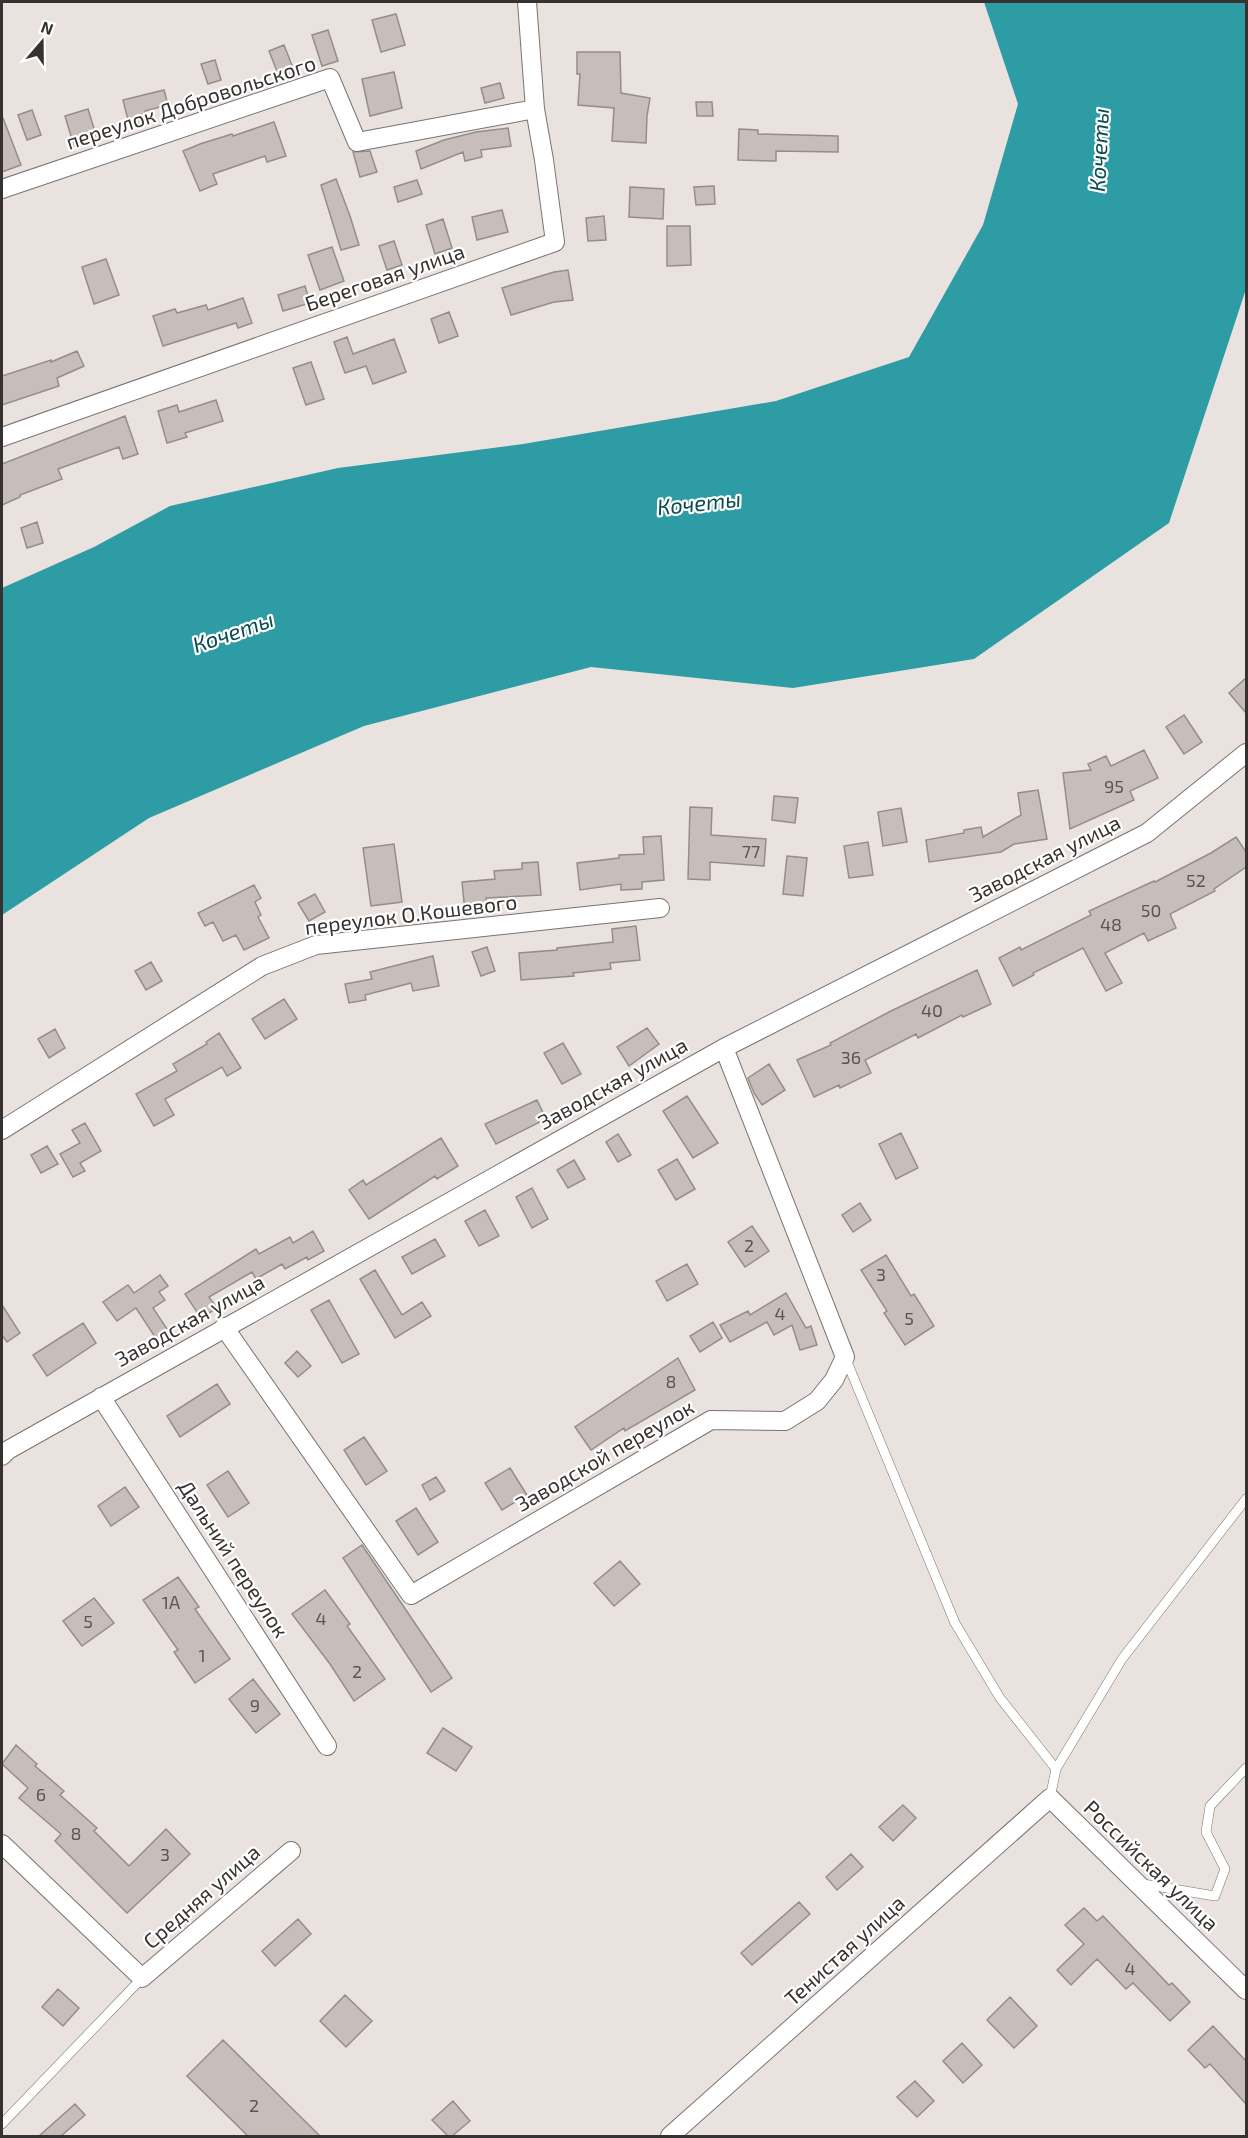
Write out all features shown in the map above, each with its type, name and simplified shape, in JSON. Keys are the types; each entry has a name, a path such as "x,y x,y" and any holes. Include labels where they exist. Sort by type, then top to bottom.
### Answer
{"street":[{"name":"Береговая улица","path":"2,437 555,242 535,109 527,2"},
{"name":"переулок Добровольского","path":"2,189 330,78 357,142 535,109"},
{"name":"Заводская улица","path":"2,1456 8,1450 224,1327 723,1048 1147,833 1246,753"},
{"name":"переулок О.Кошевого","path":"2,1130 262,966 316,945 660,908"},
{"path":"723,1048 845,1357"},
{"name":"Заводской переулок","path":"224,1327 411,1595 711,1420 785,1421 817,1401 834,1380 845,1357"},
{"name":"Дальний переулок","path":"101,1397 327,1746"},
{"name":"Российская улица","path":"1050,1798 1246,1990"},
{"name":"Тенистая улица","path":"670,2136 1050,1798"},
{"path":"2,1844 142,1978"},
{"name":"Средняя улица","path":"142,1978 291,1851"}],"lane":[{"path":"845,1357 955,1623 1000,1698 1056,1770"},
{"path":"1050,1798 1056,1770 1122,1659 1246,1499"},
{"path":"1137,1884 1215,1896 1225,1869 1206,1832 1210,1806 1246,1768"},
{"path":"2,2124 142,1978"}],"water":[{"name":"Кочеты","path":"984,2 1246,2 1246,289 1169,523 974,659 793,688 591,667 364,726 149,818 2,915 2,588 94,547 170,506 338,468 523,444 776,401 909,357 983,225 1018,104"}],"building":[{"path":"396,14 405,45 381,52 372,20"},
{"path":"328,30 338,61 322,66 312,35"},
{"path":"284,45 295,73 280,79 269,51"},
{"path":"577,52 620,52 621,93 650,98 646,143 612,141 614,108 578,105 580,74 577,74"},
{"path":"215,60 221,80 208,84 201,64"},
{"path":"394,72 402,108 370,116 362,79"},
{"path":"500,83 504,98 485,103 481,88"},
{"path":"164,90 168,105 145,111 148,123 130,128 123,100"},
{"path":"696,102 712,102 713,116 697,116"},
{"path":"88,109 97,138 74,146 65,116"},
{"path":"32,110 41,135 27,140 18,115"},
{"path":"2,118 21,165 2,172"},
{"path":"274,122 286,156 267,162 265,156 213,174 217,184 200,191 183,151"},
{"path":"508,128 511,146 481,150 482,157 465,161 463,152 421,169 416,151 444,140 476,132"},
{"path":"739,129 758,130 758,134 838,136 838,152 776,151 776,161 738,160"},
{"path":"370,151 377,172 360,177 353,152"},
{"path":"336,179 359,245 341,250 321,185"},
{"path":"417,180 422,194 398,202 394,187"},
{"path":"714,186 715,204 696,205 694,187"},
{"path":"630,187 664,189 663,219 629,217"},
{"path":"502,210 508,232 477,240 472,217"},
{"path":"604,216 606,240 588,241 586,218"},
{"path":"443,219 452,248 435,254 426,225"},
{"path":"667,226 690,226 691,265 667,266"},
{"path":"394,241 402,265 387,270 379,246"},
{"path":"332,247 344,281 320,290 308,255"},
{"path":"106,259 119,295 94,304 82,267"},
{"path":"568,270 573,300 554,302 511,315 502,288"},
{"path":"305,286 310,303 283,311 278,295"},
{"path":"243,298 252,323 238,328 236,323 163,346 153,316 175,309 177,313 206,305 208,310"},
{"path":"449,312 458,336 439,343 431,319"},
{"path":"347,337 353,354 394,339 406,372 373,384 366,366 345,373 334,342"},
{"path":"77,351 84,366 57,378 59,386 2,405 2,376 51,360 51,362"},
{"path":"311,362 324,399 306,405 293,368"},
{"path":"216,400 223,421 185,433 187,437 167,443 158,411 177,405 179,412"},
{"path":"125,416 138,454 123,459 119,447 58,469 62,479 20,495 2,505 2,464"},
{"path":"37,522 43,543 27,548 21,528"},
{"path":"1246,678 1246,713 1229,693"},
{"path":"1184,715 1202,742 1184,754 1166,727"},
{"path":"1144,750 1158,778 1130,791 1134,800 1070,829 1063,773 1091,770 1088,764 1106,756 1111,766"},
{"path":"1038,790 1047,839 1014,844 1001,852 929,862 926,840 964,833 964,830 981,827 983,837 1021,815 1018,793"},
{"path":"774,796 798,798 795,823 772,820"},
{"path":"690,807 712,808 711,835 766,839 764,866 710,862 710,880 688,879"},
{"path":"901,808 907,842 883,846 878,812"},
{"path":"661,836 664,880 642,882 642,889 621,890 621,884 580,890 577,863 619,858 619,855 644,854 643,837"},
{"path":"1236,837 1246,852 1246,867 1214,889 1215,891 1170,914 1176,928 1148,941 1144,933 1105,953 1122,983 1106,991 1083,948 1033,973 1034,975 1013,986 999,958 1020,947 1021,950 1091,915 1089,911 1155,882 1211,853"},
{"path":"868,842 873,875 849,878 844,846"},
{"path":"394,844 402,902 371,906 363,848"},
{"path":"787,856 807,858 803,896 783,894"},
{"path":"538,862 541,895 486,898 487,910 465,912 462,882 495,879 494,871 522,869 522,863"},
{"path":"254,885 261,898 255,902 261,915 258,917 269,938 244,950 236,935 223,941 213,922 205,926 198,913"},
{"path":"315,894 325,912 309,921 298,903"},
{"path":"636,926 640,960 610,963 611,969 573,973 574,976 521,980 519,953 613,942 612,929"},
{"path":"487,947 495,971 481,976 472,952"},
{"path":"433,956 439,986 413,991 411,983 365,995 366,1000 349,1003 345,984 372,979 370,972"},
{"path":"151,962 162,981 146,990 135,971"},
{"path":"977,970 991,1004 963,1017 962,1015 918,1038 916,1034 865,1060 871,1073 814,1097 797,1060"},
{"path":"284,999 297,1019 265,1039 252,1019"},
{"path":"647,1028 659,1044 629,1066 617,1047"},
{"path":"55,1029 65,1048 49,1058 38,1039"},
{"path":"219,1033 241,1068 227,1076 222,1067 165,1099 174,1115 154,1126 136,1094 177,1071 173,1064 207,1044 206,1042"},
{"path":"563,1043 581,1074 562,1084 544,1053"},
{"path":"769,1064 785,1090 762,1105 748,1078"},
{"path":"687,1096 718,1143 693,1158 663,1111"},
{"path":"537,1100 546,1119 496,1144 485,1124"},
{"path":"85,1123 101,1151 80,1163 85,1171 73,1177 60,1154 80,1143 72,1130"},
{"path":"901,1133 918,1168 896,1179 879,1144"},
{"path":"618,1134 631,1155 618,1162 606,1142"},
{"path":"441,1138 458,1166 437,1179 435,1176 369,1219 349,1190 363,1180 366,1185"},
{"path":"47,1146 58,1164 41,1173 31,1155"},
{"path":"677,1159 695,1189 676,1200 658,1170"},
{"path":"574,1160 585,1179 568,1188 557,1170"},
{"path":"532,1188 548,1219 532,1228 516,1197"},
{"path":"860,1203 871,1220 853,1232 842,1215"},
{"path":"485,1210 499,1236 479,1246 465,1221"},
{"path":"752,1226 769,1251 745,1267 728,1242"},
{"path":"313,1231 324,1251 285,1269 282,1264 256,1279 252,1272 209,1297 217,1308 201,1318 185,1294 256,1249 259,1254 290,1237 293,1243"},
{"path":"435,1239 445,1256 412,1274 402,1257"},
{"path":"886,1255 911,1296 914,1294 934,1326 905,1345 884,1313 887,1311 861,1270"},
{"path":"687,1264 698,1284 667,1301 656,1281"},
{"path":"375,1270 402,1315 422,1302 431,1316 395,1338 360,1279"},
{"path":"160,1275 168,1286 159,1292 165,1300 153,1308 169,1332 157,1340 136,1308 117,1321 103,1302 128,1285 134,1293"},
{"path":"786,1293 806,1328 811,1326 817,1345 800,1350 792,1325 774,1335 767,1322 730,1342 720,1325 748,1311 750,1315"},
{"path":"329,1300 359,1354 342,1363 311,1310"},
{"path":"2,1305 20,1333 7,1342 2,1335"},
{"path":"713,1322 722,1338 700,1352 690,1336"},
{"path":"83,1323 96,1343 47,1376 33,1355"},
{"path":"297,1351 311,1366 298,1377 285,1363"},
{"path":"678,1358 695,1390 625,1431 624,1428 591,1450 575,1427"},
{"path":"217,1384 230,1404 180,1437 167,1416"},
{"path":"364,1437 387,1471 366,1485 344,1450"},
{"path":"510,1468 527,1495 502,1510 485,1483"},
{"path":"228,1471 249,1503 228,1517 207,1485"},
{"path":"436,1477 445,1491 430,1500 422,1485"},
{"path":"125,1487 139,1507 111,1526 98,1506"},
{"path":"416,1508 438,1542 418,1555 396,1521"},
{"path":"362,1545 452,1678 431,1692 343,1558"},
{"path":"620,1561 640,1584 614,1606 594,1583"},
{"path":"178,1577 199,1607 195,1609 230,1659 195,1683 174,1652 178,1650 143,1600"},
{"path":"325,1590 350,1624 347,1626 385,1679 354,1701 330,1664 292,1614"},
{"path":"94,1598 114,1623 82,1646 63,1621"},
{"path":"253,1679 280,1714 256,1733 229,1699"},
{"path":"443,1728 472,1747 456,1771 427,1753"},
{"path":"16,1745 37,1764 35,1766 64,1791 60,1795 97,1828 94,1831 129,1866 166,1829 190,1854 127,1913 55,1841 61,1834 19,1798 28,1788 2,1764"},
{"path":"903,1805 916,1818 893,1841 879,1827"},
{"path":"851,1854 863,1867 837,1890 826,1877"},
{"path":"799,1902 810,1914 752,1965 741,1953"},
{"path":"1084,1908 1097,1921 1103,1916 1169,1985 1172,1983 1190,2002 1170,2021 1133,1983 1126,1989 1097,1959 1071,1985 1057,1970 1084,1944 1065,1925"},
{"path":"298,1919 311,1934 275,1966 262,1951"},
{"path":"58,1989 79,2008 63,2026 42,2007"},
{"path":"345,1995 372,2021 346,2047 320,2021"},
{"path":"1010,1997 1037,2026 1014,2048 987,2020"},
{"path":"1213,2026 1246,2061 1246,2104 1210,2064 1205,2068 1188,2050"},
{"path":"223,2040 320,2136 248,2136 187,2076"},
{"path":"962,2043 982,2065 963,2083 943,2061"},
{"path":"915,2081 934,2101 917,2117 897,2097"},
{"path":"453,2101 470,2121 452,2136 448,2136 432,2120"},
{"path":"75,2104 85,2115 61,2136 39,2136"}]}
